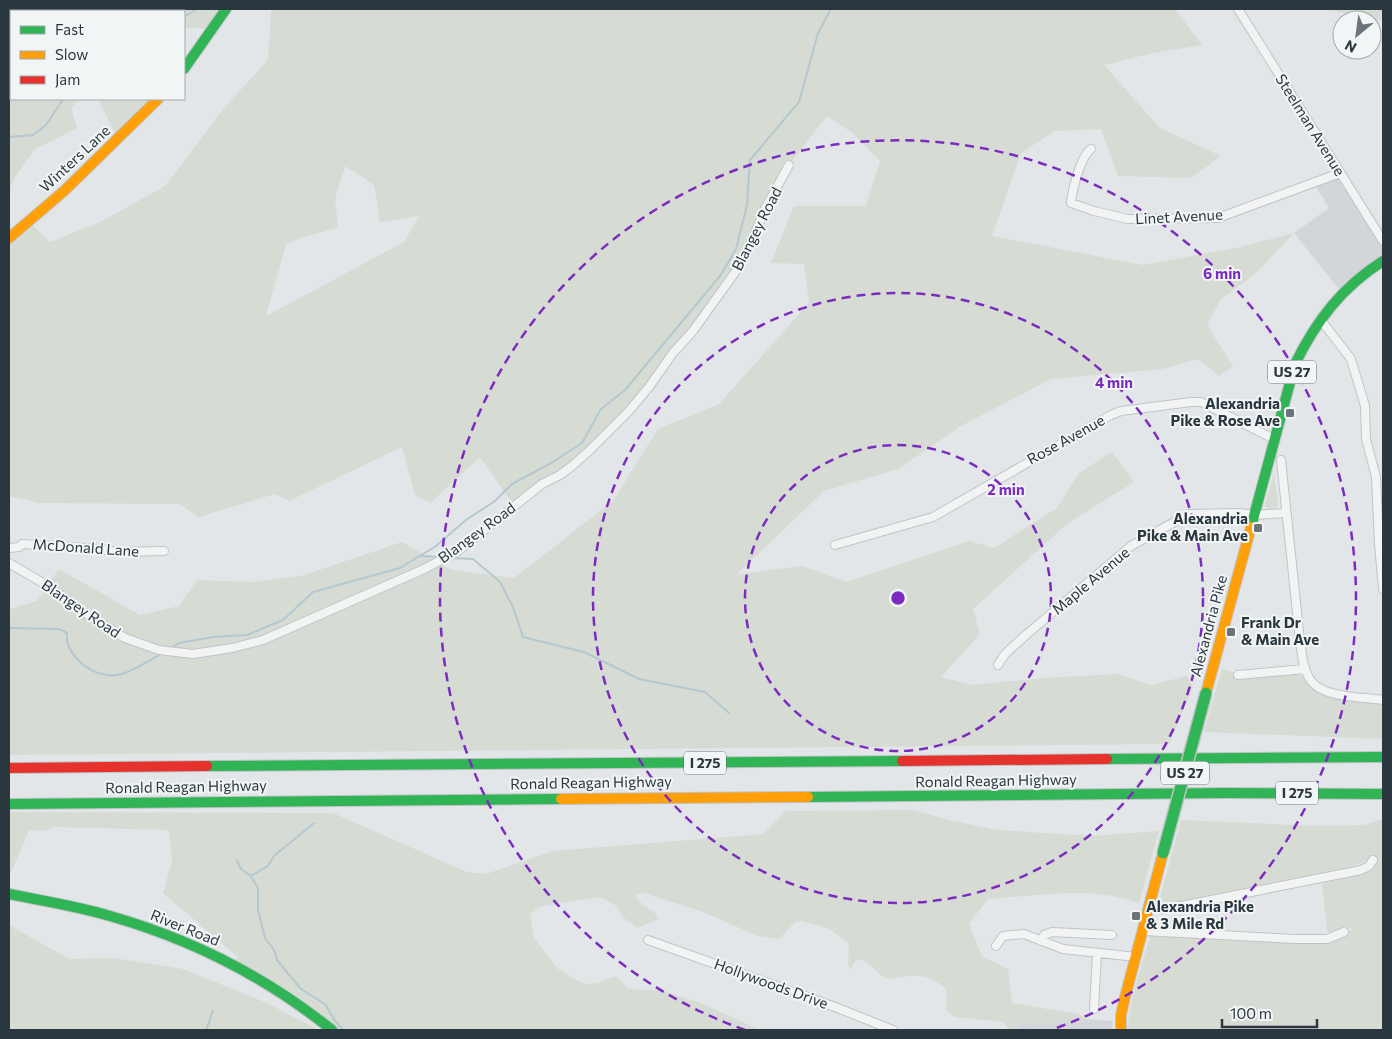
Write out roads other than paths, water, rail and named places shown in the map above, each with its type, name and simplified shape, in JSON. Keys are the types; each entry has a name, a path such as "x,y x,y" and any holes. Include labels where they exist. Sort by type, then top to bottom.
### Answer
{"main road":[{"path":"185,68 226,9"},
{"name":"Winters Lane","path":"9,238 64,191 134,125 157,100"},
{"name":"Alexandria Pike","path":"1121,1030 1121,1015 1125,996 1295,364 1308,337 1332,303 1357,278 1383,261"},
{"name":"Ronald Reagan Highway","path":"9,768 1383,758"},
{"name":"Ronald Reagan Highway","path":"9,804 1217,793 1383,794"},
{"name":"River Road","path":"9,894 124,920 181,940 229,962 261,981 289,998 332,1030"}],"street":[{"name":"Steelman Avenue","path":"1238,9 1383,240"},
{"name":"Linet Avenue","path":"1091,149 1083,160 1072,204 1128,219 1218,218 1340,173"},
{"name":"Blangey Road","path":"9,563 43,583 92,618 126,638 160,650 193,654 232,648 263,640 424,569 458,551 542,484 560,475 572,466 629,411 673,353 693,331 736,271 747,253 766,209 789,165"},
{"path":"1320,319 1351,360 1365,406 1366,438 1376,477 1383,589"},
{"name":"Rose Avenue","path":"835,544 933,516 1121,411 1201,402 1274,439"},
{"path":"1280,460 1300,641 1305,669 1311,681 1326,691 1383,700"},
{"name":"Maple Avenue","path":"998,665 1005,654 1027,634 1135,543 1189,514 1240,513 1254,515 1286,513"},
{"name":"McDonald Lane","path":"9,548 22,544 100,549 116,552 164,551"},
{"path":"1238,676 1305,669"},
{"path":"1148,909 1166,909 1361,870 1369,866 1373,860"},
{"path":"1143,931 1295,939 1327,938 1344,932"},
{"path":"1041,940 1048,933 1112,935"},
{"path":"1058,933 1056,940 1058,947"},
{"path":"996,946 1001,937 1024,934 1058,947 1097,954 1136,957"},
{"name":"Hollywoods Drive","path":"648,940 835,1007 893,1030"},
{"path":"1094,1009 1097,954"}],"waterway":[{"path":"185,16 197,9"},
{"path":"171,648 179,643 213,637 247,635 283,620 313,592 400,568 436,546 466,520 495,501 512,484 553,462 582,443 601,409 625,390 720,276 736,249 747,205 750,160 799,102 818,33 831,9"},
{"path":"9,137 33,135 46,125 62,100"},
{"path":"421,556 441,557"},
{"path":"451,558 473,559 500,582 513,607 523,637 584,652 639,679 705,692 729,713"},
{"path":"9,628 59,629 67,633 67,642 70,650 83,664 91,670 108,675 127,672 159,655"},
{"path":"251,876 268,866 274,856 314,823"},
{"path":"237,861 241,869 251,876 258,888 258,910 265,938 274,950 277,960 301,989 325,1004 343,1030"},
{"path":"206,1030 213,1011"}],"place":[{"name":"Alexandria Pike & Rose Ave","path":"1290,413"},
{"name":"Alexandria Pike & Main Ave","path":"1258,528"},
{"name":"Frank Dr & Main Ave","path":"1231,632"},
{"name":"Alexandria Pike & 3 Mile Rd","path":"1136,916"}]}
